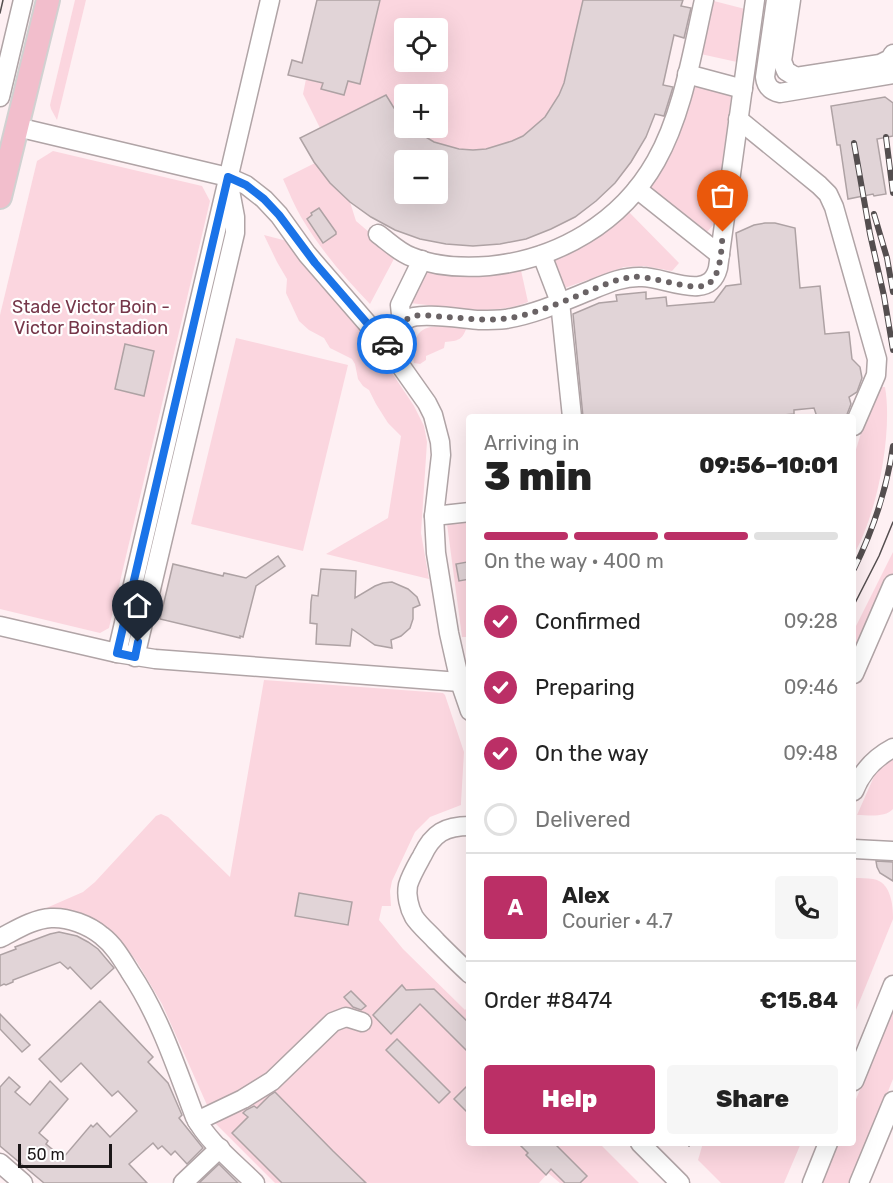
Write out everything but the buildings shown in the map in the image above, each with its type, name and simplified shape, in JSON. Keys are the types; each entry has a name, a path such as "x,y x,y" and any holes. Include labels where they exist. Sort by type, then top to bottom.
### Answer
{"main road":[{"path":"0,197 48,0"}],"street":[{"path":"0,97 23,0"},
{"path":"126,655 192,330 270,0"},
{"path":"378,234 407,255 441,265 473,267 508,264 542,255 590,232 616,211 637,189 656,161 669,135 677,116 704,0"},
{"path":"386,345 406,320 417,315 479,320 501,319 522,315 611,282 631,277 651,277 695,287 707,285 716,276 720,255 755,0"},
{"path":"773,91 768,86 765,77 776,0"},
{"path":"791,0 782,61 790,75 796,77 880,64 890,59 893,54"},
{"path":"687,74 743,83 780,93 893,74"},
{"path":"738,119 819,185 831,201 876,352 877,371 856,421"},
{"path":"17,127 228,177 246,185 279,215 307,254 386,345 427,403 437,428 441,455 434,536 448,633 466,699"},
{"path":"126,655 236,233 228,177"},
{"path":"637,189 720,255"},
{"path":"542,255 560,302 572,414"},
{"path":"402,324 400,305 422,260"},
{"path":"192,330 211,335"},
{"path":"434,516 466,512"},
{"path":"856,669 893,584"},
{"path":"0,626 126,655 156,659 460,682"},
{"path":"858,765 893,748"},
{"path":"466,826 450,827 430,842 411,878 408,895 414,916 466,970"},
{"path":"856,849 893,851"},
{"path":"0,938 35,921 52,918 80,923 101,935 119,954 148,1001 159,1023 197,1121 204,1132 255,1183"},
{"path":"856,1076 893,985"},
{"path":"197,1121 239,1101 272,1081 333,1022 346,1017 362,1022"},
{"path":"859,1183 893,1101"},
{"path":"643,1146 681,1183"},
{"path":"812,1183 827,1146"},
{"path":"183,1183 220,1148"},
{"path":"0,1163 23,1183"}],"green space":[{"path":"75,0 86,0 57,120 50,105"},
{"path":"317,0 683,0 682,6 692,8 685,38 674,36 663,85 679,89 671,119 655,114 635,157 612,186 590,206 565,222 539,234 510,242 481,245 451,244 417,237 375,219 350,202 356,221 396,255 370,304 316,240 298,212 283,179 315,163 300,138 320,128 303,94 306,79 288,75 292,60 302,62"},
{"path":"710,0 745,9 737,62 696,53"},
{"path":"690,79 732,91 714,224 706,233 645,185"},
{"name":"Stade Victor Boin - Victor Boinstadion","path":"53,151 202,186 210,201 109,628 100,633 0,609 0,315 37,161"},
{"path":"625,208 679,263 672,271 644,266 624,267 562,289 550,257"},
{"path":"264,235 287,241 318,283 348,314 374,346 414,406 424,426 427,442 421,533 429,579 326,554 388,518 401,436 388,423 369,390 358,379 352,359 330,348 324,338 309,330 299,321 286,293 287,279"},
{"path":"520,266 528,302 514,307 484,310 410,303 428,267"},
{"path":"467,326 459,339 445,342 444,348 426,356 426,360 420,364 414,363 414,342 422,330"},
{"path":"236,338 348,365 303,551 191,524"},
{"path":"875,387 885,387 887,427 881,473 870,518 856,550 856,449"},
{"path":"466,521 466,637 462,637 447,524"},
{"path":"893,552 893,575 856,655 856,626"},
{"path":"264,680 443,693 464,752 461,805 430,817 415,832 392,881 391,906 382,906 379,920 403,949 466,1009 466,1146 602,1146 639,1183 560,1183 548,1173 539,1183 275,1183 215,1123 162,1004 126,947 112,932 97,921 80,914 44,909 83,892 156,816 161,814 168,817 230,877"},
{"path":"893,755 893,809 881,815 857,815 880,763"},
{"path":"856,878 873,879 884,885 890,895 893,919 856,1010"},
{"path":"893,1009 893,1079 851,1183 821,1183 837,1146 856,1146 856,1099"},
{"path":"702,1146 800,1146 784,1183 721,1183 698,1160"}],"tram line":[{"path":"0,13 3,0"},
{"path":"856,601 893,522"}],"railway":[{"path":"886,137 893,193"},
{"path":"854,143 893,350"},
{"path":"874,214 887,258 893,292"},
{"path":"856,564 878,509 893,446"}],"way so far":[{"path":"387,344 406,320 417,315 479,320 507,318 522,315 611,282 631,277 651,277 695,287 707,285 716,276 723,232"}],"route":[{"path":"138,642 135,657 117,653 228,177 246,185 264,199 315,263 387,344"}]}
